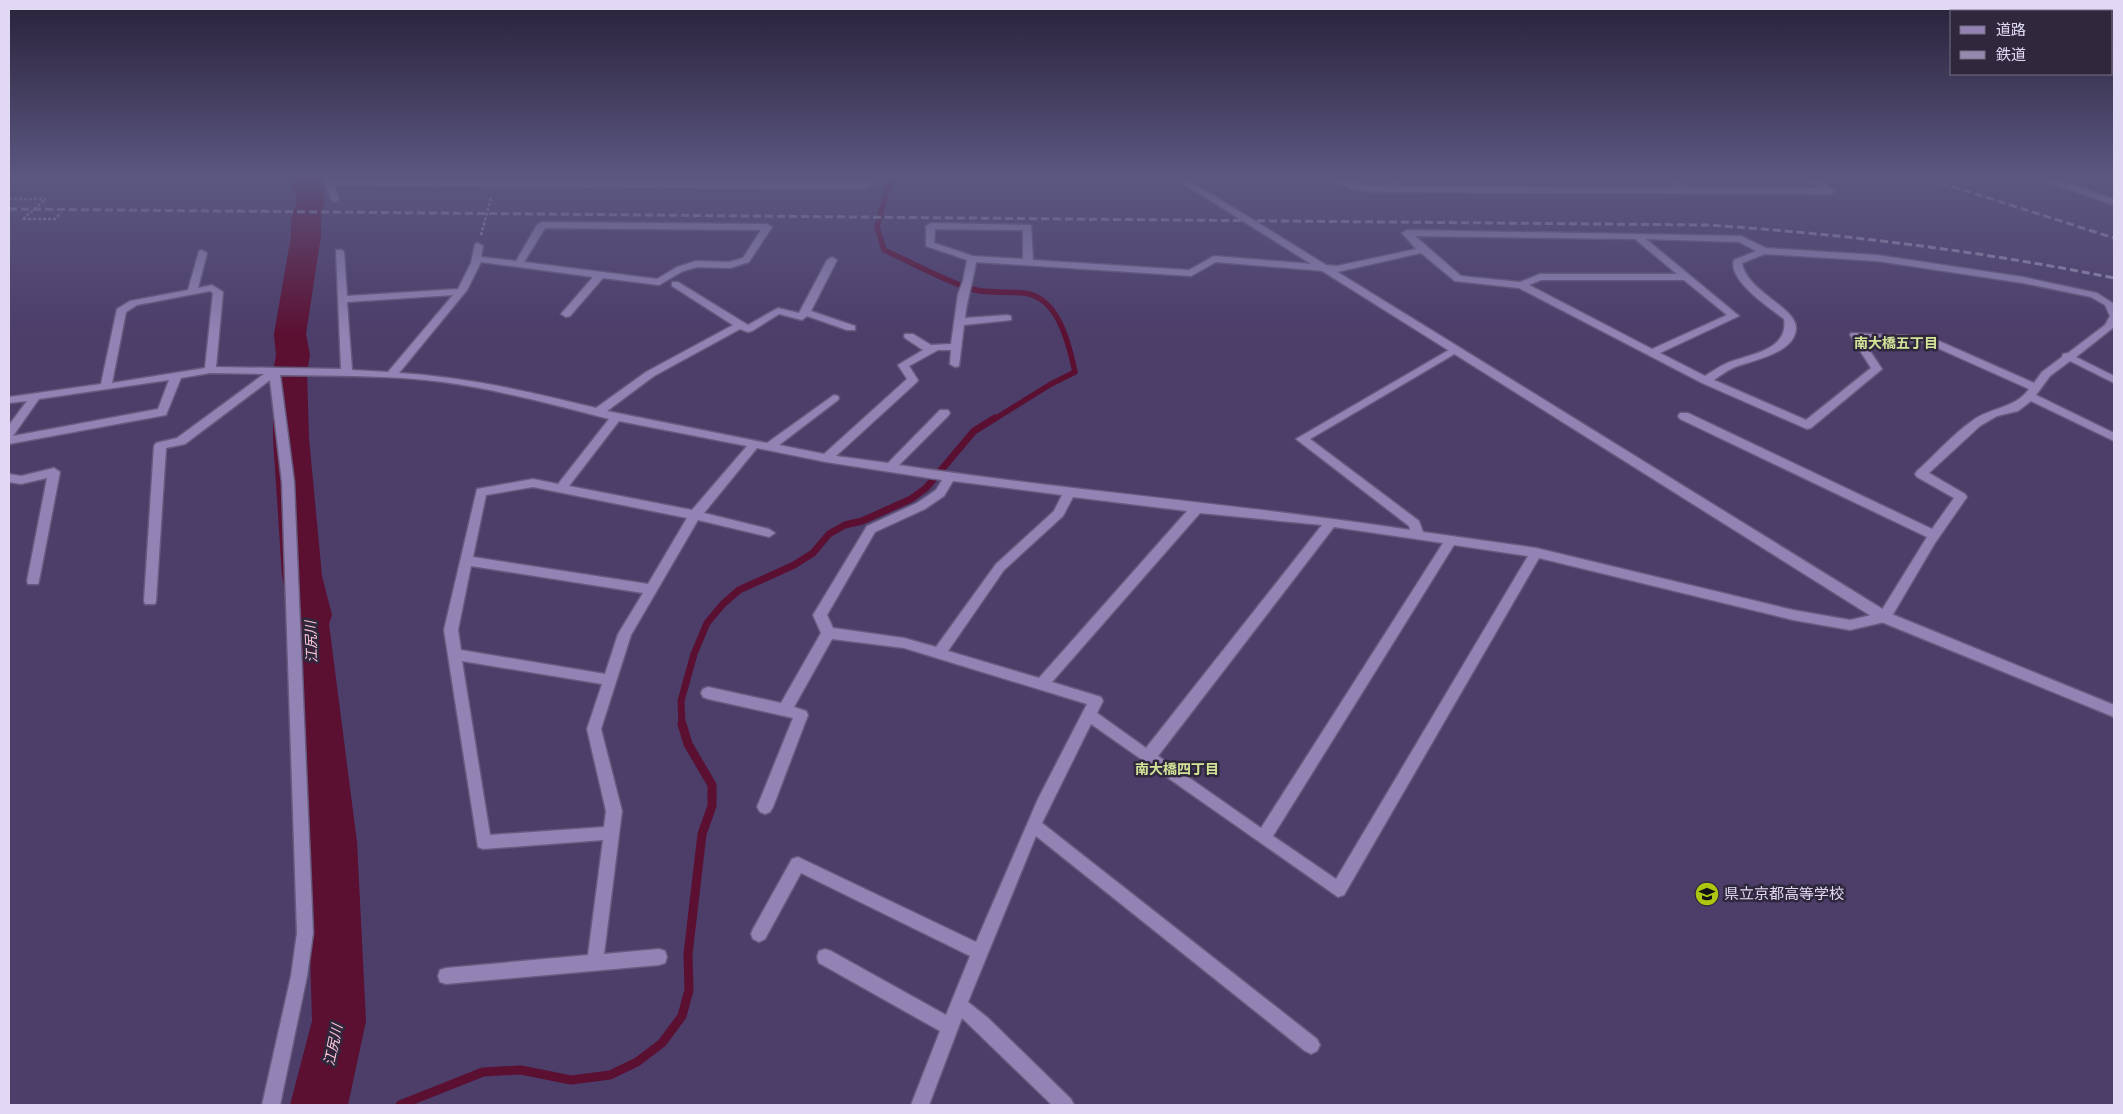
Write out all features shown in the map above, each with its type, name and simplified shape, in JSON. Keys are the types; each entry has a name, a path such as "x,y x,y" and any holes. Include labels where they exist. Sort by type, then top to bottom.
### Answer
{"street":[{"path":"518,264 538,231"},
{"path":"476,259 659,282 680,269 696,264 730,265 746,260 764,231"},
{"path":"930,231 929,244 972,259 1191,273 1214,259 1337,268 1423,250"},
{"path":"1028,231 1028,263"},
{"path":"1263,231 1884,617 2114,711"},
{"path":"1764,251 1742,239 1407,233 1423,250 1458,279 1521,285 1706,381 1807,425 1877,370 1855,336 1926,339 2033,392 2114,437"},
{"path":"1638,236 1734,316 1651,353"},
{"path":"391,375 460,292 476,259 478,246"},
{"path":"9,400 210,370 347,373 442,378 508,390 616,417 826,458 950,477 1197,508 1331,522 1536,553 1793,615 1850,625 1884,617 1934,535 1961,498 1921,474 1976,424 1993,413 2014,408 2033,392 2046,374 2067,356 2109,327 2114,317 2109,303 2094,295 2023,280 1877,258 1764,251 1745,257 1737,262 1737,269 1742,279 1789,318 1792,326 1789,334 1785,342 1778,348 1728,367 1706,381"},
{"path":"339,252 347,373"},
{"path":"192,292 202,253"},
{"path":"956,364 956,347 963,294 968,281 972,259"},
{"path":"675,284 748,329 778,311 802,317 832,260"},
{"path":"566,314 600,275"},
{"path":"1521,285 1540,277 1688,277"},
{"path":"106,387 121,311 134,302 212,288 218,292 210,370"},
{"path":"342,299 460,292"},
{"path":"805,312 851,328"},
{"path":"959,322 1007,318"},
{"path":"597,413 650,374 740,325"},
{"path":"909,336 932,350"},
{"path":"826,458 913,380 903,366 936,347 956,347"},
{"path":"1418,535 1415,524 1302,439 1454,350"},
{"path":"2067,356 2114,380"},
{"path":"150,601 160,446 181,441 274,372"},
{"path":"271,1105 299,976 305,932 288,482 274,372"},
{"path":"9,440 162,412 176,376"},
{"path":"9,433 36,396"},
{"path":"769,447 834,398"},
{"path":"890,468 944,413"},
{"path":"1684,416 1934,535"},
{"path":"561,488 616,417"},
{"path":"595,963 614,811 594,729 609,680 626,634 695,515 754,445"},
{"path":"9,478 22,480 54,472 33,582"},
{"path":"828,633 820,615 871,529 921,506 940,493 950,477"},
{"path":"612,833 484,842 451,630 481,492 533,483 695,515 769,533"},
{"path":"940,652 1000,567 1059,513 1069,492"},
{"path":"1042,684 1197,508"},
{"path":"1148,757 1331,522"},
{"path":"1263,838 1451,540"},
{"path":"1088,715 1338,890 1536,553"},
{"path":"466,561 651,589"},
{"path":"828,633 904,642 1096,701 1054,779 980,952 920,1105"},
{"path":"785,710 828,633"},
{"path":"454,654 609,680"},
{"path":"708,693 801,715 765,807"},
{"path":"1034,825 1311,1045"},
{"path":"759,934 798,864 980,952"},
{"path":"446,976 659,957"},
{"path":"825,957 950,1026"},
{"path":"959,1005 982,1024 1065,1105"}],"path":[{"path":"478,246 483,231"}],"waterway":[{"name":"江尻川","path":"306,231 290,334 293,355 290,372 291,438 302,576 311,615 308,624 332,842 339,1021 319,1105"},
{"path":"878,231 884,250 938,276 971,289 1024,293 1036,296 1046,303 1054,313 1065,336 1075,372 1051,384 993,420"},
{"path":"682,725 681,701 694,654 707,623 723,604 739,590 794,565 813,553 829,534 845,525 862,521 911,499 926,488 974,431 995,418"},
{"path":"400,1105 483,1072 521,1070 571,1080 610,1075 637,1062 662,1043 682,1016 689,990 688,954 702,834 712,806 712,785 688,744 682,724"}],"railway":[{"path":"1784,231 1963,252 2114,278"},
{"path":"2092,231 2114,238"}],"place":[{"name":"県立京都高等学校","path":"1707,894"}],"district":[{"name":"南大橋五丁目","path":"1896,343"},
{"name":"南大橋四丁目","path":"1177,769"}]}
